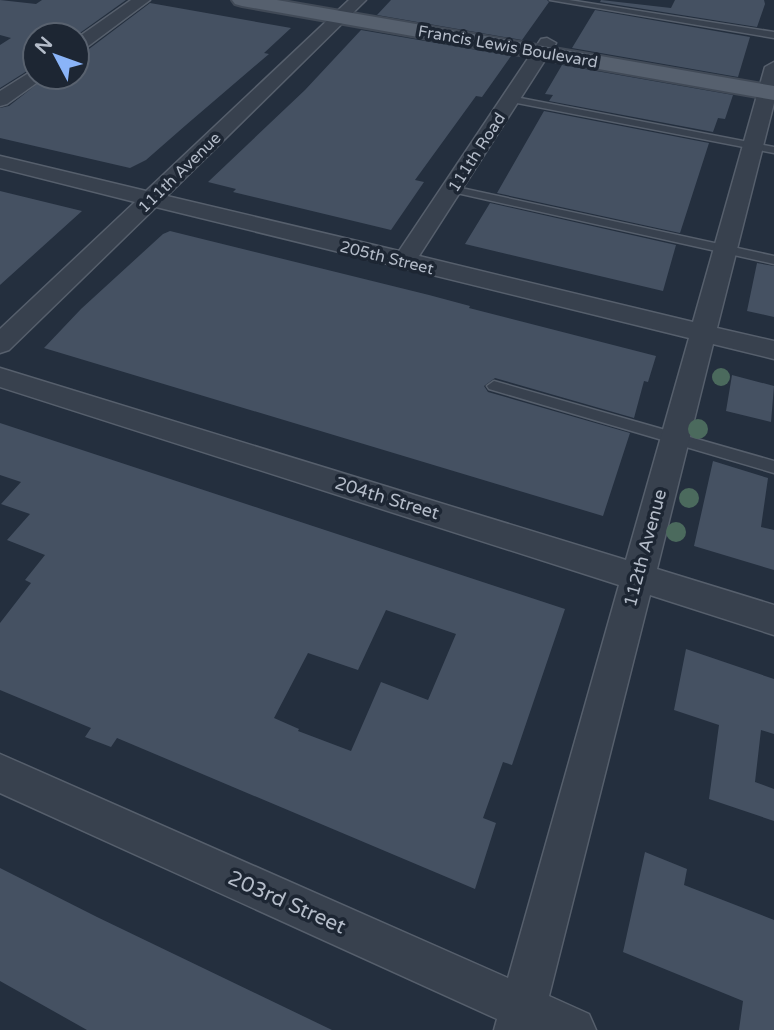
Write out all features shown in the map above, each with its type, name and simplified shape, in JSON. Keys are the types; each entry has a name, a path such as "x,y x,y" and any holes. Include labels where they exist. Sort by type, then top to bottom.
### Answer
{"main road":[{"name":"Francis Lewis Boulevard","path":"242,0 349,9"},
{"name":"Francis Lewis Boulevard","path":"298,0 544,47 772,83"}],"street":[{"path":"91,36 142,0"},
{"name":"111th Avenue","path":"0,344 349,9"},
{"name":"111th Road","path":"404,261 544,47"},
{"name":"112th Avenue","path":"520,1018 725,249 763,148 772,83"},
{"path":"0,100 21,85"},
{"name":"205th Street","path":"0,162 774,350"},
{"name":"204th Street","path":"0,377 774,620"},
{"name":"203rd Street","path":"0,773 520,1018 573,1030"}],"lane":[{"path":"554,0 774,35"},
{"path":"510,99 763,148"},
{"path":"452,189 774,260"},
{"path":"494,386 774,467"}],"building":[{"path":"0,0 36,4 42,0 126,0 91,25 91,21 21,21 21,75 0,88 0,45 11,38 0,35"},
{"path":"391,0 549,2 522,40 377,15"},
{"path":"675,0 764,0 765,4 757,27 600,2 671,8"},
{"path":"150,3 291,28 264,53 269,54 146,160 130,168 0,138 0,108 9,106 28,91 91,91 91,47"},
{"path":"595,10 750,37 738,77 572,48"},
{"path":"361,30 511,56 482,97 476,96 415,180 424,182 391,230 233,192 236,189 208,182 305,90"},
{"path":"562,65 733,95 725,119 718,118 713,132 549,101 553,95 545,94"},
{"path":"544,111 709,143 680,233 497,193"},
{"path":"0,191 82,211 0,285"},
{"path":"490,203 676,245 663,291 465,244"},
{"path":"170,231 429,295 470,306 469,308 656,356 648,382 644,381 634,418 495,378 484,386 488,392 630,433 603,516 44,348 81,309 163,234"},
{"path":"757,263 774,266 774,317 747,311"},
{"path":"732,375 774,386 771,422 726,411"},
{"path":"0,423 565,609 512,765 503,762 483,818 496,823 475,889 117,738 111,747 85,737 91,728 0,690 0,623 31,583 25,580 45,555 7,540 30,514 1,504 21,482 0,475","holes":["386,610 456,634 428,700 381,682 351,751 298,731 299,729 274,718 308,653 358,670"]},
{"path":"713,461 768,478 761,527 774,530 774,570 694,546"},
{"path":"686,649 774,679 774,734 761,730 755,782 774,789 774,821 709,799 719,725 674,710"},
{"path":"645,852 687,869 684,885 774,920 774,1030 739,1030 743,1001 623,952"},
{"path":"0,868 332,1030 87,1030 0,981"}]}
